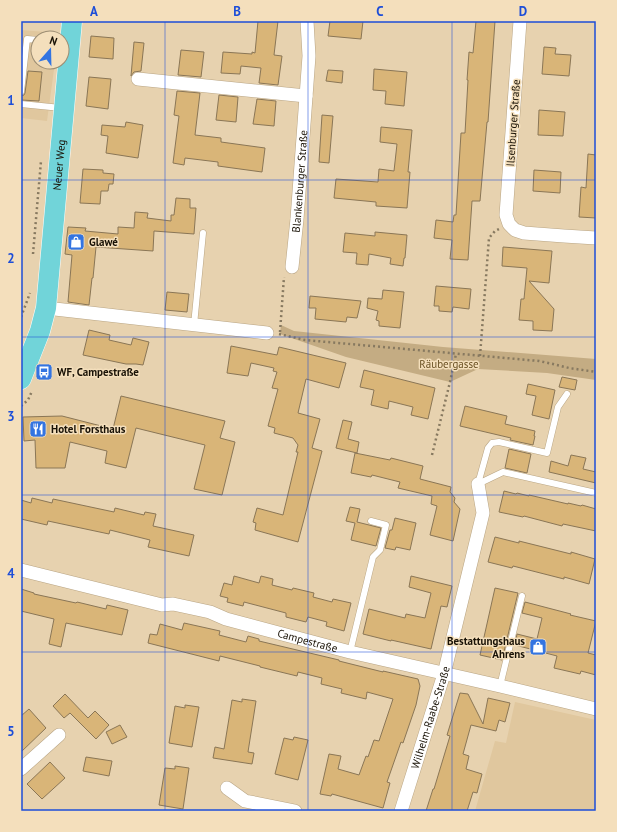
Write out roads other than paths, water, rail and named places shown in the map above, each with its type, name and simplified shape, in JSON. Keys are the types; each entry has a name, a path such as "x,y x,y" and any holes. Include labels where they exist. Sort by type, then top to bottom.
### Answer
{"main road":[{"name":"Neuer Weg","path":"21,379 40,330 46,308 64,108 65,70"}],"street":[{"name":"Blankenburger Straße","path":"292,267 309,56 307,21"},
{"name":"Ilsenburger Straße","path":"520,21 506,215 508,224 515,230 524,233 596,238"},
{"path":"138,79 306,96"},
{"path":"46,308 267,332"},
{"name":"Wilhelm-Raabe-Straße","path":"401,811 444,674 483,513 478,484"},
{"name":"Campestraße","path":"21,570 162,605 173,604 210,612 226,619 350,652 500,686 596,710"},
{"path":"21,770 59,735"},
{"path":"227,788 245,801 295,811"}],"lane":[{"path":"21,92 27,39 30,39"},
{"path":"21,104 64,108"},
{"path":"194,325 203,233"},
{"path":"478,484 488,448 492,443 500,442 547,454 558,407 567,394"},
{"path":"478,484 503,472 596,494"},
{"path":"350,652 373,557 380,550 386,525 371,521"},
{"path":"500,686 522,596"}],"place":[{"name":"Glawé","path":"76,242"},
{"name":"WF, Campestraße","path":"44,372"},
{"name":"Hotel Forsthaus","path":"38,429"},
{"name":"Bestattungshaus Ahrens","path":"538,647"}],"park label":[{"name":"Räubergasse","path":"449,364"}]}
